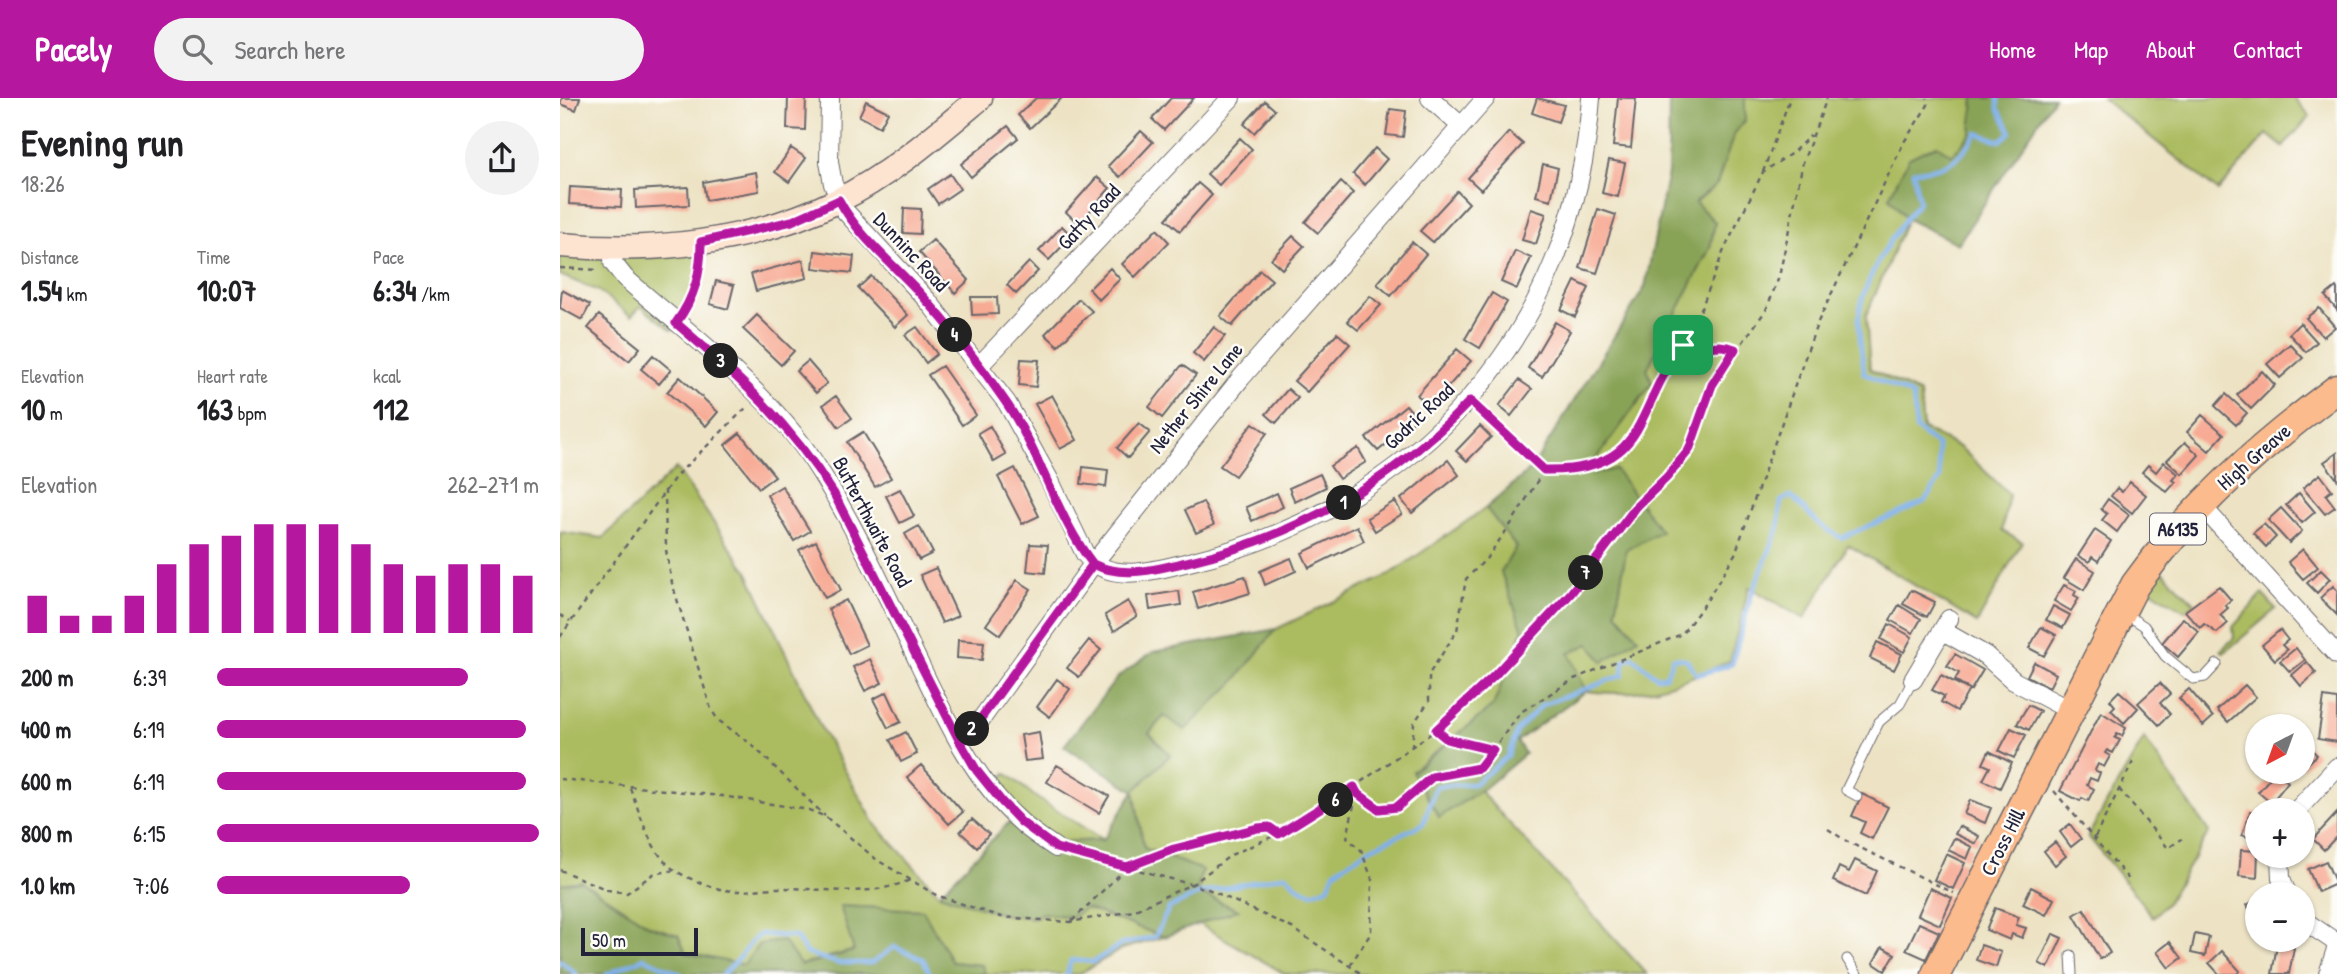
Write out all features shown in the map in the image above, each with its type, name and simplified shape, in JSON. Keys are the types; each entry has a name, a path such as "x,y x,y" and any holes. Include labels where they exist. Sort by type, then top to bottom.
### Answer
{"main road":[{"name":"High Greave","path":"2069,710 2120,610 2161,548 2200,504 2240,466 2337,389"},
{"name":"Cross Hill","path":"1936,974 2069,710"}],"street":[{"name":"Dunninc Road","path":"830,98 829,162 839,200 852,222 928,301 979,366 1025,434 1079,544 1093,564"},
{"path":"560,245 658,248 701,242 792,221 839,200 911,154 980,98"},
{"name":"Gatty Road","path":"979,366 1231,98"},
{"path":"1430,98 1461,125"},
{"name":"Nether Shire Lane","path":"959,740 976,725 1093,564 1241,378 1486,98"},
{"name":"Godric Road","path":"1093,564 1128,573 1162,568 1249,546 1293,528 1373,485 1443,429 1470,401 1535,305 1569,220 1582,170 1591,98"},
{"name":"Butterthwaite Road","path":"614,248 613,263 617,270 758,396 788,427 834,494 977,771 1021,822 1056,848"},
{"path":"2200,504 2337,655"},
{"path":"1913,680 1946,625 2026,689 2069,710"},
{"path":"2308,798 2337,767"},
{"path":"2315,929 2337,945 2328,974"}],"lane":[{"path":"2120,610 2144,626 2165,656 2193,679 2205,677 2217,664"},
{"path":"1857,796 1846,790 1879,722 1899,704 1913,680"},
{"path":"2071,955 2072,974"},
{"path":"1847,959 1857,974"}],"path":[{"path":"1470,401 1544,470 1580,470 1599,464 1624,446 1646,417 1683,345 1690,337 1724,250 1763,172 1790,98"},
{"path":"665,491 666,550 672,583 711,709 718,720 751,744 826,817 877,860 936,895 1001,917 1070,922 1133,911 1194,883 1231,855 1279,834 1354,787 1436,730 1494,676 1571,593 1637,506 1667,477 1689,450 1712,385 1735,349 1766,310 1779,277 1803,162 1827,98"},
{"path":"1354,787 1357,793 1379,809 1397,807 1432,777 1479,768 1521,712 1544,695 1611,663 1682,634 1706,602 1735,554 1817,324 1904,142 1928,105 1927,98"},
{"path":"1763,172 1792,153 1814,132"},
{"path":"676,323 698,284 701,242"},
{"path":"1683,345 1692,349 1724,344 1735,349"},
{"path":"560,637 676,477 758,396"},
{"path":"1412,747 1414,723 1429,701 1429,674 1457,631 1466,579 1486,559 1544,470"},
{"path":"560,615 570,621"},
{"path":"1436,730 1447,739 1493,750"},
{"path":"2095,836 2133,762"},
{"path":"2036,778 2071,808 2131,882"},
{"path":"560,779 788,805 826,817"},
{"path":"629,787 654,847 676,870 722,890 746,893 771,888 888,890 910,880"},
{"path":"2119,789 2168,848 2182,839"},
{"path":"1350,965 1371,933 1372,879 1361,850 1348,838 1357,793"},
{"path":"1070,922 1127,867 1174,849 1258,828 1269,827 1279,834"},
{"path":"1828,829 1846,841 1973,902"},
{"path":"1056,848 1194,883 1292,928 1362,974"},
{"path":"560,870 608,890 627,893 653,874 676,870"}],"green space":[{"path":"1669,98 1745,98 1745,121 1734,134 1717,184 1695,202 1715,222 1710,248 1647,369 1652,383 1589,469 1593,474 1615,469 1661,531 1626,550 1616,612 1638,638 1603,662 1589,644 1569,653 1586,691 1517,741 1525,754 1486,787 1439,817 1412,772 1493,706 1523,630 1501,572 1516,547 1486,508 1532,468 1645,287 1668,173"},
{"path":"1745,98 1974,98 1971,134 1952,155 1889,197 1907,219 1866,316 1870,369 1920,394 1923,429 1961,448 2009,494 2002,531 2022,542 1977,623 1848,545 1804,619 1749,587 1730,661 1677,682 1643,691 1586,691 1568,653 1598,634 1614,611 1626,550 1660,531 1615,470 1593,474 1589,469 1652,383 1647,369 1710,248 1715,222 1695,203 1717,184 1734,134 1744,121"},
{"path":"1974,98 2054,98 1958,244 1907,219 1889,197 1909,158 1937,145 1952,155 1971,134"},
{"path":"2102,98 2294,98 2310,116 2283,147 2267,134 2218,191"},
{"path":"704,250 695,293 686,312 672,330 641,306 631,316 599,291 560,275 560,253"},
{"path":"676,468 747,571 820,726 875,824 939,894 1002,914 1034,918 1041,913 1072,917 1086,908 1164,937 1122,949 1079,974 985,974 982,965 952,962 923,910 841,906 854,950 800,965 744,966 686,953 678,935 650,926 581,881 560,884 560,532 603,538"},
{"path":"1486,508 1516,547 1501,572 1523,630 1493,706 1412,771 1439,817 1480,791 1647,974 1285,974 1199,924 1237,910 1197,891 1202,870 1144,848 1134,791 1170,755 1149,733 1164,715 1234,682 1276,629 1389,575"},
{"path":"2162,571 2195,603 2185,611 2149,589"},
{"path":"2262,594 2276,609 2224,653 2221,650 2234,638 2233,627"},
{"path":"1276,629 1234,682 1185,730 1164,716 1149,733 1170,755 1134,791 1064,746 1118,677 1153,652"},
{"path":"2144,738 2209,832 2167,903 2153,917 2088,836"},
{"path":"1006,773 1037,798 1103,840 1059,842 1019,812 998,782"},
{"path":"1134,791 1144,848 1202,870 1197,892 1238,910 1164,937 1086,908 1072,917 1042,913 1034,918 1002,914 939,894 1019,812 1059,842 1103,840"},
{"path":"581,881 650,926 678,935 686,953 744,965 759,944 783,941 801,965 854,951 840,906 923,910 952,962 982,965 985,974 560,974 560,884"}],"building":[{"path":"562,98 580,98 576,110 560,104"},
{"path":"788,98 806,98 805,130 787,129"},
{"path":"1036,98 1062,98 1030,128 1018,115"},
{"path":"1171,98 1194,98 1164,130 1152,119"},
{"path":"1537,98 1564,105 1558,122 1532,113"},
{"path":"1618,98 1636,98 1631,148 1613,146"},
{"path":"866,101 888,112 880,127 859,116"},
{"path":"1265,101 1275,110 1254,133 1244,124"},
{"path":"1390,109 1406,111 1403,137 1386,135"},
{"path":"1008,126 1018,138 971,177 961,164"},
{"path":"1141,131 1153,142 1120,177 1108,166"},
{"path":"1509,132 1523,144 1481,190 1468,178"},
{"path":"1240,138 1252,149 1219,185 1207,174"},
{"path":"791,148 806,158 789,182 775,172"},
{"path":"1375,148 1387,159 1365,185 1353,174"},
{"path":"1609,160 1625,163 1618,197 1602,193"},
{"path":"1543,164 1558,168 1551,200 1536,196"},
{"path":"756,172 759,191 706,200 703,182"},
{"path":"950,174 960,189 938,204 928,189"},
{"path":"1097,177 1110,188 1079,224 1066,212"},
{"path":"1341,182 1353,193 1318,233 1305,222"},
{"path":"1198,183 1212,195 1180,231 1166,219"},
{"path":"570,187 622,190 621,207 569,204"},
{"path":"688,187 689,205 636,208 635,190"},
{"path":"1457,191 1469,203 1433,242 1420,231"},
{"path":"904,208 921,209 920,234 903,233"},
{"path":"1531,209 1546,214 1536,244 1522,240"},
{"path":"1598,209 1616,215 1597,273 1580,268"},
{"path":"1062,226 1072,236 1049,260 1039,251"},
{"path":"1157,229 1169,242 1135,277 1122,264"},
{"path":"1293,236 1304,246 1282,269 1271,259"},
{"path":"933,240 969,280 955,293 919,252"},
{"path":"1412,242 1426,254 1391,296 1377,284"},
{"path":"815,251 854,256 852,273 813,268"},
{"path":"1515,251 1531,258 1517,289 1501,282"},
{"path":"803,260 807,278 756,291 751,274"},
{"path":"1029,262 1038,271 1016,294 1007,285"},
{"path":"1110,268 1120,279 1099,300 1089,289"},
{"path":"1260,270 1272,280 1232,326 1220,316"},
{"path":"871,276 908,315 895,327 858,288"},
{"path":"716,281 734,285 728,309 710,304"},
{"path":"1575,281 1589,288 1575,317 1561,310"},
{"path":"2336,287 2337,289 2337,310 2325,296"},
{"path":"562,290 590,305 582,320 560,308"},
{"path":"1492,293 1507,302 1480,348 1465,339"},
{"path":"1370,296 1381,305 1358,330 1347,321"},
{"path":"971,297 997,297 998,314 972,315"},
{"path":"1079,299 1092,311 1058,346 1045,334"},
{"path":"2319,308 2335,327 2323,337 2306,318"},
{"path":"599,315 640,348 629,361 588,328"},
{"path":"757,315 794,351 781,365 743,329"},
{"path":"1555,322 1570,331 1542,377 1528,368"},
{"path":"2300,323 2317,342 2306,352 2289,334"},
{"path":"917,327 937,354 926,363 905,335"},
{"path":"1214,327 1225,336 1204,362 1193,353"},
{"path":"1337,333 1350,344 1307,392 1294,381"},
{"path":"2290,344 2303,358 2280,378 2267,364"},
{"path":"1457,349 1471,361 1431,406 1417,395"},
{"path":"653,355 671,370 659,384 641,369"},
{"path":"1021,359 1039,360 1036,387 1019,385"},
{"path":"808,361 827,383 816,393 796,371"},
{"path":"1182,365 1196,375 1162,418 1149,407"},
{"path":"942,366 976,415 962,425 928,375"},
{"path":"2262,371 2275,385 2251,409 2237,395"},
{"path":"680,377 718,412 706,426 667,392"},
{"path":"1519,380 1532,389 1511,416 1499,406"},
{"path":"1288,389 1298,398 1276,423 1266,414"},
{"path":"2226,394 2247,413 2236,425 2215,406"},
{"path":"1052,395 1077,440 1060,449 1035,404"},
{"path":"836,396 852,418 839,427 823,405"},
{"path":"1406,405 1417,418 1378,451 1366,438"},
{"path":"2202,415 2224,434 2209,451 2187,432"},
{"path":"1139,423 1150,432 1128,458 1117,448"},
{"path":"1253,423 1267,433 1235,476 1220,466"},
{"path":"990,426 1006,455 994,462 978,433"},
{"path":"1480,426 1491,437 1467,461 1456,451"},
{"path":"863,432 891,478 875,487 847,442"},
{"path":"740,433 775,476 759,488 725,445"},
{"path":"2185,442 2199,455 2182,474 2167,460"},
{"path":"1358,448 1366,462 1339,479 1330,466"},
{"path":"2337,453 2337,479 2324,462"},
{"path":"1448,460 1459,475 1412,513 1401,499"},
{"path":"2164,462 2178,474 2173,480 2176,482 2167,492 2142,472 2148,465 2156,472"},
{"path":"1083,467 1108,470 1106,487 1081,484"},
{"path":"1015,468 1039,516 1022,524 998,477"},
{"path":"1320,474 1326,487 1295,502 1289,488"},
{"path":"2320,474 2332,490 2326,495 2335,507 2325,514 2303,488"},
{"path":"2130,482 2146,495 2132,513 2111,496 2117,488 2122,492"},
{"path":"782,486 810,531 794,541 767,495"},
{"path":"900,489 914,516 900,523 886,496"},
{"path":"1277,493 1283,507 1252,521 1246,507"},
{"path":"2299,493 2315,512 2302,523 2286,505"},
{"path":"2108,499 2129,515 2117,532 2102,520 2107,514 2101,509"},
{"path":"1395,501 1402,514 1375,531 1367,518"},
{"path":"1203,502 1214,525 1196,533 1185,510"},
{"path":"2281,508 2302,531 2289,543 2268,520"},
{"path":"2264,524 2276,537 2266,547 2253,533"},
{"path":"919,526 933,553 919,560 905,534"},
{"path":"1357,526 1364,541 1309,568 1302,553"},
{"path":"2095,530 2111,541 2098,561 2092,557 2089,562 2078,556"},
{"path":"816,541 841,590 825,598 799,550"},
{"path":"1030,544 1048,545 1045,573 1027,571"},
{"path":"2303,549 2318,567 2303,579 2288,562"},
{"path":"1291,558 1296,571 1265,585 1260,571"},
{"path":"2076,559 2095,571 2084,590 2064,578"},
{"path":"936,568 958,616 942,623 920,575"},
{"path":"2321,570 2330,579 2317,593 2307,583"},
{"path":"1245,576 1250,593 1198,609 1193,592"},
{"path":"1017,580 1031,589 1000,635 986,625"},
{"path":"2064,585 2076,591 2074,595 2079,598 2071,611 2054,601"},
{"path":"2219,586 2231,600 2225,605 2228,608 2220,615 2228,623 2217,633 2204,624 2200,628 2185,611"},
{"path":"2333,586 2337,590 2337,615 2320,598"},
{"path":"1911,590 1935,602 1927,617 1903,604"},
{"path":"1179,591 1181,605 1150,610 1148,596"},
{"path":"846,600 867,645 849,654 828,609"},
{"path":"1128,601 1137,616 1114,631 1105,615"},
{"path":"1899,605 1921,619 1913,633 1890,620"},
{"path":"2053,606 2070,615 2063,628 2046,620"},
{"path":"2183,618 2199,632 2178,657 2162,643"},
{"path":"1889,624 1912,637 1904,652 1881,639"},
{"path":"2041,627 2056,635 2044,656 2029,648"},
{"path":"2280,630 2288,640 2282,645 2287,650 2275,660 2262,645"},
{"path":"958,640 984,642 982,660 957,658"},
{"path":"1089,640 1101,650 1079,677 1067,668"},
{"path":"1877,642 1902,654 1894,670 1870,658"},
{"path":"2296,648 2305,660 2290,672 2280,661"},
{"path":"1955,654 1983,670 1971,690 1955,680 1959,673 1947,666"},
{"path":"870,659 882,683 865,691 853,667"},
{"path":"2034,662 2056,674 2049,688 2027,676"},
{"path":"2307,662 2316,673 2301,686 2292,675"},
{"path":"1941,675 1969,690 1957,711 1941,702 1944,696 1932,690"},
{"path":"1057,679 1070,689 1050,717 1037,707"},
{"path":"2160,683 2170,694 2160,703 2170,714 2159,725 2138,703"},
{"path":"2245,685 2256,697 2228,722 2217,710"},
{"path":"2189,689 2213,717 2203,726 2179,698"},
{"path":"2119,691 2138,708 2124,723 2111,710 2115,706 2110,700"},
{"path":"887,692 901,722 888,728 873,699"},
{"path":"2324,697 2337,699 2337,742 2318,739"},
{"path":"2028,705 2040,711 2029,730 2017,724"},
{"path":"2101,712 2126,728 2122,736 2117,734 2115,738 2120,740 2113,753 2107,750 2105,753 2110,756 2104,767 2098,764 2095,770 2100,773 2097,781 2090,778 2087,785 2094,789 2088,801 2082,798 2080,801 2060,791"},
{"path":"2011,728 2026,735 2014,758 1999,751"},
{"path":"906,732 917,754 901,762 890,740"},
{"path":"1039,732 1043,759 1025,761 1021,735"},
{"path":"1989,751 2012,763 2000,788 1983,780 1990,767 1983,764"},
{"path":"921,765 963,812 949,824 907,777"},
{"path":"1057,765 1109,796 1099,813 1047,782"},
{"path":"2265,784 2286,784 2275,798 2265,798 2258,792"},
{"path":"1862,794 1888,807 1872,839 1860,833 1865,822 1852,816"},
{"path":"1970,800 1991,808 1985,823 1964,814"},
{"path":"2337,813 2337,836 2324,850 2315,841 2315,837"},
{"path":"972,819 989,834 977,847 960,832"},
{"path":"2070,824 2081,839 2071,847 2060,832"},
{"path":"1959,826 1979,836 1976,844 1955,834"},
{"path":"1954,838 1972,847 1967,859 1948,850"},
{"path":"2055,842 2066,856 2055,865 2044,851"},
{"path":"2241,850 2245,850 2245,868 2257,868 2257,878 2239,876"},
{"path":"1946,854 1965,863 1953,889 1934,880"},
{"path":"1855,860 1877,871 1866,896 1833,881 1839,867 1849,872"},
{"path":"2326,861 2336,884 2318,892 2308,869"},
{"path":"2031,887 2054,899 2046,915 2023,904"},
{"path":"1930,888 1952,898 1940,925 1918,915"},
{"path":"1995,908 2019,917 2016,925 2026,928 2022,938 2012,934 2010,940 1986,930"},
{"path":"2084,909 2110,953 2100,959 2074,915"},
{"path":"1919,923 1939,932 1926,959 1906,950"},
{"path":"2053,934 2062,938 2048,968 2039,963"},
{"path":"2195,934 2209,937 2205,956 2191,953"},
{"path":"2170,942 2182,958 2169,968 2157,952"},
{"path":"1981,945 2001,952 1996,967 1976,960"},
{"path":"1882,947 1895,954 1885,971 1873,963"},
{"path":"2222,951 2240,971 2237,974 2219,974 2209,963"},
{"path":"2276,952 2293,952 2289,974 2272,974"}],"waterway":[{"path":"1067,974 1071,960 1093,962 1122,944 1155,937 1169,908 1201,893 1286,875 1298,887 1312,893 1328,887 1335,871 1369,849 1423,824 1436,786 1474,784 1508,756 1517,731 1542,705 1623,675 1624,661 1633,657 1657,677 1666,676 1673,658 1686,659 1697,675 1732,664 1752,593 1778,530 1781,501 1791,496 1820,525 1841,538 1924,502 1940,479 1938,446 1916,429 1913,396 1864,373 1859,325 1861,304 1881,256 1919,202 1913,171 1934,169 1951,162 1964,151 1977,133 2000,141 2011,132 1998,108 1998,98"},
{"path":"723,974 760,934 796,937 806,953 838,963 872,963 894,947 923,959 930,974"},
{"path":"607,974 644,958 681,974"},
{"path":"560,961 576,974"}],"route":[{"path":"1683,345 1646,417 1624,446 1599,464 1580,470 1544,470 1470,401 1443,429 1373,485 1338,507 1293,528 1249,546 1162,568 1128,573 1114,572 1093,564 976,725 959,740 834,494 813,460 788,427 758,396 676,323 698,284 701,242 750,233 792,221 839,200 852,222 928,301 1007,403 1049,479 1079,544 1093,564 1035,645 976,725 967,734 959,740 977,771 1021,822 1056,848 1127,867 1174,849 1258,828 1269,827 1279,834 1300,824 1354,787 1357,793 1379,809 1397,807 1432,777 1479,768 1493,750 1447,739 1436,730 1494,676 1571,593 1637,506 1667,477 1689,450 1700,426 1712,385 1735,349 1724,344 1692,349 1683,345"}]}
